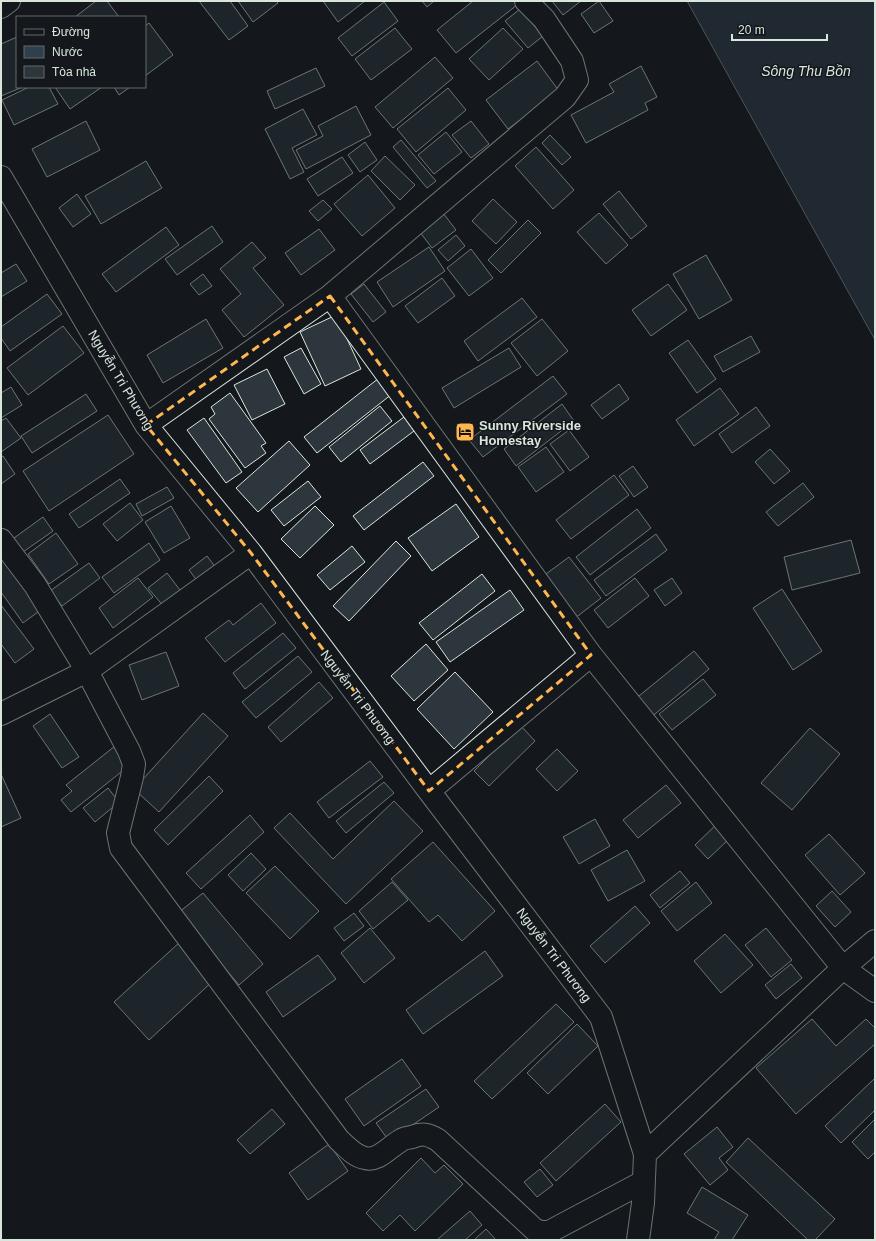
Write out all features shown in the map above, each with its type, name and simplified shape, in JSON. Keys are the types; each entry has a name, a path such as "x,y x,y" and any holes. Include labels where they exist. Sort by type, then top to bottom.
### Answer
{"street":[{"path":"1,7 9,1"},
{"path":"146,425 330,296 565,97 577,80 572,61 544,19 526,1"},
{"name":"Nguyễn Tri Phương","path":"1,177 146,425 250,553 601,1017 645,1154 643,1203 638,1240"},
{"path":"330,296 590,655 843,968 875,991"},
{"path":"1,540 35,585 87,671 129,751 134,764 118,833 121,848 339,1140 357,1155 366,1159 372,1159 401,1140 418,1135 431,1135 535,1230 545,1233 643,1182"},
{"path":"1,714 87,671 250,553"},
{"path":"429,791 590,655"},
{"path":"645,1154 843,968 875,941"}],"highlighted area":[{"path":"330,296 591,655 429,791 251,553 146,425"}],"water":[{"name":"Sông Thu Bồn","path":"687,1 875,1 875,340"}],"building":[{"path":"96,1 107,1 118,16 76,16"},
{"path":"199,1 230,1 248,26 229,40"},
{"path":"238,1 276,1 278,3 253,22"},
{"path":"323,1 365,1 338,22"},
{"path":"422,1 434,1 427,7"},
{"path":"473,1 513,1 517,5 456,53 437,30"},
{"path":"552,1 581,1 563,15"},
{"path":"599,1 613,21 594,33 581,14"},
{"path":"384,2 398,21 352,56 338,38"},
{"path":"520,9 543,36 528,48 505,21"},
{"path":"149,23 173,55 146,75 146,25"},
{"path":"395,28 412,49 371,80 355,59"},
{"path":"503,28 523,49 489,80 469,59"},
{"path":"16,37 16,88 21,88 1,96 1,44"},
{"path":"435,57 453,78 393,128 375,107"},
{"path":"537,61 559,91 508,129 486,100"},
{"path":"641,66 657,97 645,103 648,110 586,143 571,115 614,92 609,84"},
{"path":"316,68 325,86 275,109 267,91"},
{"path":"27,88 50,88 58,104 14,125 2,100"},
{"path":"56,88 101,88 70,109"},
{"path":"115,88 129,88 119,95"},
{"path":"448,88 466,110 416,152 397,129"},
{"path":"356,106 371,135 306,169 296,150 323,136 318,126"},
{"path":"303,109 317,135 292,148 304,172 290,179 265,129"},
{"path":"86,121 100,150 47,177 32,149"},
{"path":"471,121 489,144 471,158 452,135"},
{"path":"446,132 462,152 434,174 418,155"},
{"path":"550,135 571,157 562,165 542,143"},
{"path":"401,140 436,181 427,188 393,147"},
{"path":"365,142 377,160 360,172 348,155"},
{"path":"536,147 574,190 553,209 515,166"},
{"path":"385,156 415,185 400,200 371,171"},
{"path":"342,157 353,173 318,196 307,179"},
{"path":"146,161 162,188 101,224 85,196"},
{"path":"368,175 395,208 362,236 334,204"},
{"path":"619,191 647,226 631,239 603,204"},
{"path":"77,194 91,214 73,227 59,208"},
{"path":"493,199 517,222 496,244 472,221"},
{"path":"323,200 332,209 318,221 309,211"},
{"path":"440,209 456,230 432,248 416,227"},
{"path":"599,213 628,245 606,264 577,232"},
{"path":"528,220 541,233 501,273 488,260"},
{"path":"212,226 223,242 177,275 165,259"},
{"path":"166,227 179,245 116,292 102,274"},
{"path":"319,229 335,250 301,275 285,253"},
{"path":"456,235 465,246 448,261 438,250"},
{"path":"252,242 266,258 253,268 284,305 244,337 222,310 241,294 220,269"},
{"path":"429,247 445,271 393,307 377,282"},
{"path":"471,249 493,278 469,296 447,268"},
{"path":"706,255 732,300 699,319 673,274"},
{"path":"16,264 27,281 1,297 1,273"},
{"path":"203,274 212,286 199,295 190,284"},
{"path":"442,278 455,296 418,323 405,306"},
{"path":"364,284 386,312 373,322 351,294"},
{"path":"668,284 687,310 651,336 632,310"},
{"path":"47,294 62,314 10,351 1,338 1,327"},
{"path":"522,298 537,317 478,361 464,341"},
{"path":"336,315 361,369 325,386 300,332"},
{"path":"206,319 223,348 163,383 147,355"},
{"path":"542,319 568,351 537,376 511,343"},
{"path":"63,326 84,353 28,395 7,368"},
{"path":"751,336 760,352 723,372 714,356"},
{"path":"688,340 716,379 697,393 669,353"},
{"path":"301,348 321,384 304,394 284,357"},
{"path":"509,348 521,367 454,408 442,388"},
{"path":"267,369 285,404 252,420 234,385"},
{"path":"553,376 567,394 483,457 469,440"},
{"path":"379,378 392,394 317,453 304,437"},
{"path":"619,384 629,399 602,419 591,405"},
{"path":"11,387 22,405 1,418 1,393"},
{"path":"720,388 739,414 694,446 676,420"},
{"path":"230,393 266,443 261,446 266,453 245,468 209,419 215,414 211,407"},
{"path":"86,394 97,411 32,453 21,436"},
{"path":"562,404 574,421 516,466 504,449"},
{"path":"380,406 392,421 341,462 329,447"},
{"path":"756,407 770,426 732,453 719,434"},
{"path":"108,415 134,454 49,511 23,471"},
{"path":"404,417 414,431 370,464 360,450"},
{"path":"6,418 21,438 1,452 1,421"},
{"path":"204,418 242,472 226,483 187,430"},
{"path":"569,430 589,457 570,471 550,444"},
{"path":"289,441 310,465 258,512 236,488"},
{"path":"546,447 564,472 536,492 518,467"},
{"path":"770,449 790,471 774,484 755,462"},
{"path":"3,456 15,474 1,484 1,457"},
{"path":"423,462 434,476 364,530 353,516"},
{"path":"633,466 648,487 634,497 619,476"},
{"path":"614,475 629,495 571,539 556,520"},
{"path":"120,479 130,493 79,528 69,514"},
{"path":"308,481 321,497 284,526 271,510"},
{"path":"803,483 814,497 778,526 766,512"},
{"path":"167,487 174,498 142,516 136,504"},
{"path":"130,503 143,520 117,541 103,524"},
{"path":"456,504 479,537 432,571 408,538"},
{"path":"171,506 190,538 164,553 145,522"},
{"path":"315,506 334,525 300,558 281,539"},
{"path":"637,509 651,528 590,575 576,557"},
{"path":"43,517 53,531 23,552 14,538"},
{"path":"56,533 78,564 49,584 28,554"},
{"path":"656,534 667,550 606,596 594,580"},
{"path":"851,540 860,573 792,590 784,557"},
{"path":"396,541 411,556 349,621 333,606"},
{"path":"149,543 160,560 114,593 102,577"},
{"path":"352,546 365,562 330,590 317,575"},
{"path":"1,553 42,609 23,623 1,592"},
{"path":"207,556 216,568 198,582 189,570"},
{"path":"569,557 601,598 574,619 542,577"},
{"path":"89,563 100,578 62,606 50,591"},
{"path":"167,573 183,594 165,608 148,588"},
{"path":"482,574 495,591 433,640 419,623"},
{"path":"138,578 153,597 113,628 99,608"},
{"path":"635,578 649,596 608,628 594,610"},
{"path":"672,578 682,593 665,606 654,590"},
{"path":"782,589 822,651 793,670 753,608"},
{"path":"510,590 524,610 450,662 436,642"},
{"path":"261,603 276,623 225,662 205,638 229,620 233,625"},
{"path":"1,605 34,649 15,663 1,644"},
{"path":"283,633 296,648 245,689 233,673"},
{"path":"426,644 448,670 414,701 391,676"},
{"path":"694,651 709,669 649,719 634,700"},
{"path":"166,652 179,686 142,700 129,665"},
{"path":"298,656 312,672 256,718 242,702"},
{"path":"455,672 493,712 454,749 417,709"},
{"path":"703,679 716,695 672,730 659,714"},
{"path":"319,682 333,698 281,742 268,727"},
{"path":"203,713 228,736 159,812 134,789"},
{"path":"50,714 79,757 62,768 33,726"},
{"path":"520,725 535,741 489,786 474,771"},
{"path":"810,728 840,754 792,810 761,783"},
{"path":"115,746 130,765 71,812 61,800 72,791 66,785"},
{"path":"557,749 578,771 557,791 536,769"},
{"path":"370,761 383,777 329,818 317,802"},
{"path":"1,774 21,818 1,827"},
{"path":"209,776 223,791 168,845 154,830"},
{"path":"384,782 394,793 346,833 336,821"},
{"path":"666,785 681,803 638,838 623,820"},
{"path":"108,788 119,802 95,822 83,808"},
{"path":"394,801 423,831 346,904 274,828 290,813 333,859"},
{"path":"250,815 264,832 201,889 186,873"},
{"path":"595,819 610,846 579,864 563,837"},
{"path":"718,823 731,837 708,859 695,845"},
{"path":"829,834 865,873 840,895 805,855"},
{"path":"433,842 495,911 462,941 438,915 429,922 391,879"},
{"path":"627,850 645,881 608,901 591,870"},
{"path":"251,853 266,869 243,891 228,875"},
{"path":"275,866 319,911 290,939 246,893"},
{"path":"680,871 690,883 660,908 650,895"},
{"path":"392,882 408,900 373,929 359,911"},
{"path":"696,882 712,903 677,931 661,911"},
{"path":"832,891 851,912 835,927 816,906"},
{"path":"203,893 263,964 239,985 178,913"},
{"path":"635,906 650,923 605,963 590,946"},
{"path":"354,913 364,926 344,941 334,928"},
{"path":"370,928 395,958 364,983 341,953"},
{"path":"766,928 792,960 771,977 745,945"},
{"path":"725,934 753,965 721,993 694,961"},
{"path":"180,942 214,980 149,1040 114,1002"},
{"path":"485,951 503,976 423,1034 406,1010"},
{"path":"318,955 336,979 283,1017 266,992"},
{"path":"791,964 802,978 776,999 765,985"},
{"path":"556,1004 574,1022 492,1099 474,1081"},
{"path":"812,1019 836,1046 866,1019 875,1028 875,1044 796,1114 756,1068"},
{"path":"577,1024 598,1046 548,1094 527,1073"},
{"path":"402,1059 421,1086 364,1126 345,1099"},
{"path":"875,1078 875,1110 841,1143 825,1126"},
{"path":"426,1089 439,1107 389,1141 376,1123"},
{"path":"605,1104 621,1122 556,1181 540,1163"},
{"path":"272,1109 285,1124 250,1154 237,1140"},
{"path":"875,1119 875,1152 868,1159 852,1142"},
{"path":"717,1127 733,1147 719,1158 728,1170 710,1185 684,1154"},
{"path":"748,1138 835,1219 815,1240 808,1240 726,1162"},
{"path":"329,1144 348,1171 308,1200 289,1173"},
{"path":"421,1158 435,1173 444,1165 463,1184 415,1231 400,1215 383,1231 366,1213"},
{"path":"540,1169 553,1185 537,1197 524,1182"},
{"path":"702,1187 748,1215 732,1240 714,1240 719,1232 687,1213"},
{"path":"470,1211 482,1225 465,1240 438,1239"},
{"path":"486,1229 496,1240 474,1240"}],"place":[{"name":"Sunny Riverside Homestay","path":"465,432"}]}
